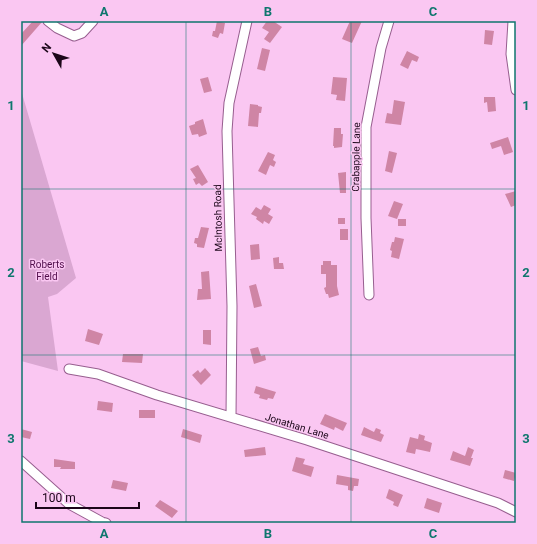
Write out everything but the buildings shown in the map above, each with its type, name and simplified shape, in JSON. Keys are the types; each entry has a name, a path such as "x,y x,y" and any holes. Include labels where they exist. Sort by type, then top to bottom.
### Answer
{"street":[{"path":"48,21 57,28 74,36 82,33 93,21"},
{"name":"McIntosh Road","path":"231,417 232,306 227,131 229,103 247,21"},
{"name":"Crabapple Lane","path":"369,296 366,127 389,21"},
{"path":"513,21 510,54 516,90"},
{"name":"Jonathan Lane","path":"69,369 98,374 157,395 307,440 498,503 516,512"},
{"path":"21,461 69,504 106,523"}],"green space":[{"name":"Roberts Field","path":"21,90 76,278 57,294 48,297 58,371 21,361"}]}
